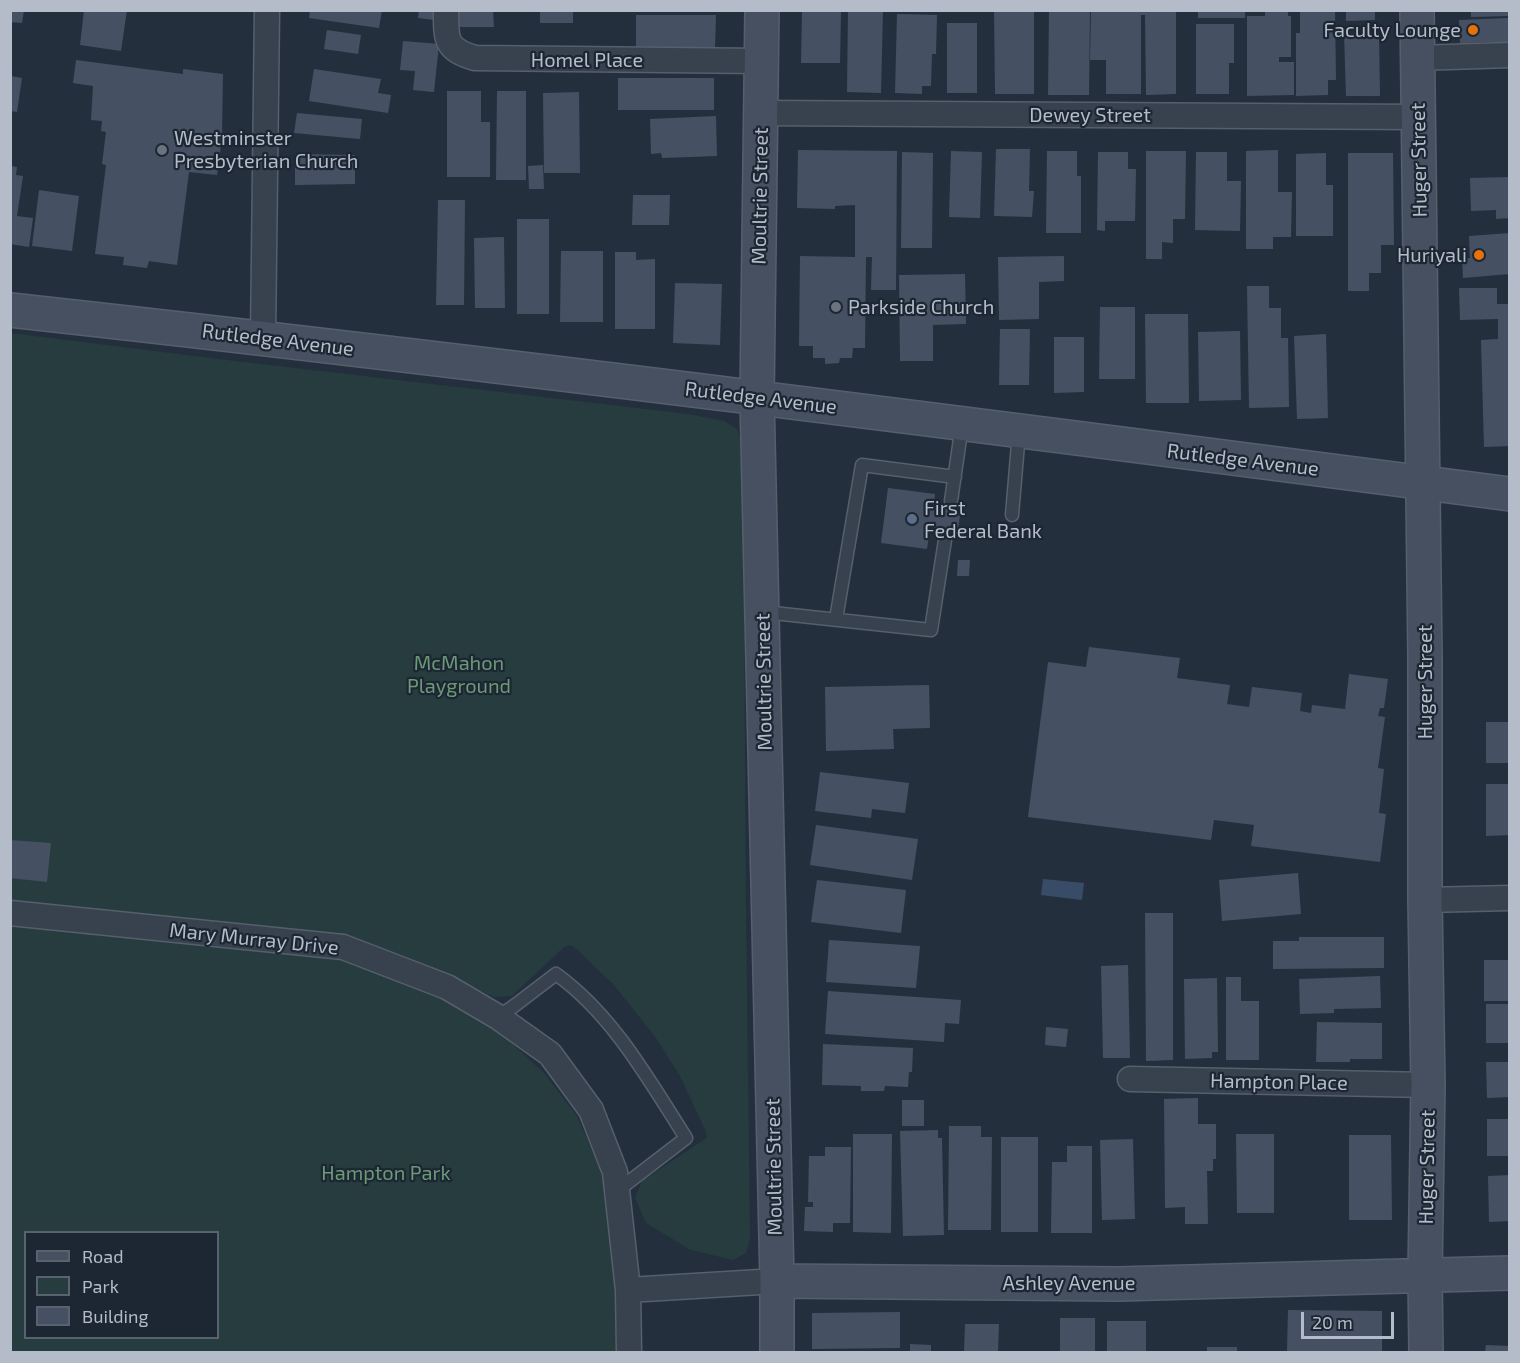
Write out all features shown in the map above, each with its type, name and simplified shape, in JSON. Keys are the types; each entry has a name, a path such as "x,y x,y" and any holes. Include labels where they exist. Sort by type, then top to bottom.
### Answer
{"street":[{"path":"263,338 267,10"},
{"name":"Homel Place","path":"446,10 447,40 453,47 475,58 762,61"},
{"name":"Moultrie Street","path":"762,10 757,397 777,1353"},
{"name":"Huger Street","path":"1417,10 1428,1085 1426,1353"},
{"path":"1417,58 1509,55"},
{"name":"Dewey Street","path":"761,112 1418,117"},
{"name":"Rutledge Avenue","path":"10,310 757,397 1509,494"},
{"path":"1425,900 1509,898"},
{"name":"Mary Murray Drive","path":"10,913 343,947 447,987 498,1017 550,1054 591,1110 615,1172 628,1290 629,1353"},
{"name":"Hampton Place","path":"1130,1079 1428,1085"},
{"name":"Ashley Avenue","path":"628,1290 777,1281 1119,1284 1509,1273"}],"lane":[{"path":"951,501 962,423"},
{"path":"1012,515 1019,431"},
{"path":"836,620 862,465 955,477"},
{"path":"763,611 931,630 945,540"},
{"path":"498,1017 556,974 572,986 606,1021 644,1073 686,1138 617,1191"}],"green space":[{"name":"McMahon Playground","path":"11,333 688,414 724,421 737,429 743,447 750,1239 746,1253 733,1260 691,1250 646,1223 635,1198 642,1181 705,1139 706,1132 680,1076 656,1038 614,985 573,946 564,947 512,996 494,997 402,955 345,937 11,905"},
{"name":"Hampton Park","path":"10,926 342,959 449,999 504,1036 545,1074 577,1116 600,1168 613,1227 619,1290 619,1352 11,1352"}],"water":[{"path":"1043,879 1084,883 1082,900 1041,895"}],"building":[{"path":"10,10 24,10 22,23 10,22"},
{"path":"84,10 127,10 121,51 80,45"},
{"path":"310,10 382,10 379,28 309,18"},
{"path":"419,10 436,10 434,20 418,18"},
{"path":"457,10 493,10 494,27 457,27"},
{"path":"540,10 573,10 573,23 540,23"},
{"path":"802,10 841,10 840,63 801,63"},
{"path":"848,10 883,10 881,93 847,92"},
{"path":"994,10 1034,10 1034,94 995,94"},
{"path":"1049,10 1090,10 1089,95 1048,95"},
{"path":"1091,10 1176,10 1176,94 1146,95 1145,15 1141,15 1141,94 1106,94 1106,60 1090,60"},
{"path":"1198,10 1245,10 1245,18 1198,18"},
{"path":"1265,10 1288,10 1288,16 1291,16 1291,57 1279,57 1279,62 1294,62 1294,95 1247,96 1247,16 1265,16"},
{"path":"1300,10 1335,10 1336,80 1328,80 1328,95 1296,96 1296,33 1300,33"},
{"path":"1346,10 1375,10 1375,20 1346,21"},
{"path":"1471,10 1510,10 1510,16 1471,17"},
{"path":"897,14 937,15 936,54 932,54 931,86 922,86 922,94 895,93"},
{"path":"636,15 716,15 715,47 636,47"},
{"path":"1508,18 1510,42 1460,43 1459,20"},
{"path":"947,23 977,23 977,93 947,93"},
{"path":"1196,24 1234,24 1234,63 1229,63 1229,94 1196,94"},
{"path":"327,30 361,35 358,54 324,49"},
{"path":"1344,33 1379,33 1380,96 1346,96"},
{"path":"403,41 439,44 434,92 413,90 415,71 400,70"},
{"name":"Westminster Presbyterian Church","path":"76,60 183,74 183,69 223,74 222,137 217,175 189,172 177,265 149,261 147,268 123,265 124,257 95,254 106,165 102,164 106,132 101,131 102,121 91,120 93,86 73,83"},
{"path":"314,69 381,79 378,93 391,95 388,113 309,101"},
{"path":"10,76 22,78 17,112 10,111"},
{"path":"618,78 714,78 714,110 618,110"},
{"path":"447,91 481,91 481,122 490,122 490,177 447,177"},
{"path":"497,91 526,91 526,180 496,180"},
{"path":"579,92 580,173 544,173 543,93"},
{"path":"297,113 362,119 360,139 294,133"},
{"path":"716,116 717,156 662,158 661,153 651,154 650,119"},
{"path":"996,149 1030,149 1029,191 1034,191 1032,217 994,216"},
{"path":"798,150 897,151 896,290 871,290 872,257 866,257 865,348 853,348 852,358 840,358 839,363 825,364 825,358 813,358 813,346 799,346 800,256 855,257 855,205 835,206 835,209 797,208"},
{"path":"1278,150 1278,192 1292,192 1291,237 1273,237 1273,249 1246,249 1246,151"},
{"path":"951,151 982,152 980,218 949,217"},
{"path":"1047,151 1077,151 1077,176 1081,176 1081,233 1046,233"},
{"path":"1146,151 1186,151 1185,219 1173,219 1173,243 1162,242 1162,259 1146,259"},
{"path":"902,152 933,153 932,248 901,248"},
{"path":"1098,152 1128,152 1128,169 1136,169 1135,221 1105,221 1105,231 1097,230"},
{"path":"1196,152 1227,152 1227,181 1241,181 1240,231 1195,230"},
{"path":"1326,153 1326,185 1333,185 1333,236 1296,236 1296,154"},
{"path":"1348,153 1393,153 1394,245 1381,245 1381,273 1369,273 1369,291 1348,291"},
{"path":"295,154 355,155 355,184 295,185"},
{"path":"543,165 544,189 529,189 528,166"},
{"path":"10,166 17,167 16,175 23,176 17,216 33,218 29,247 10,244"},
{"path":"1510,177 1510,218 1496,219 1496,210 1471,211 1470,178"},
{"path":"39,190 79,196 72,251 32,246"},
{"path":"633,195 670,195 669,225 632,225"},
{"path":"438,200 465,200 464,305 436,305"},
{"path":"517,219 549,219 549,314 517,314"},
{"path":"1510,233 1510,274 1463,278 1462,259 1470,258 1469,236"},
{"path":"504,237 505,308 475,308 474,238"},
{"path":"561,251 603,251 603,322 560,322"},
{"path":"615,252 636,252 636,260 655,259 655,329 615,329"},
{"path":"1064,256 1064,281 1039,282 1039,319 999,320 998,257"},
{"path":"965,274 966,324 933,325 933,361 900,361 899,275"},
{"path":"675,283 722,284 720,345 673,343"},
{"path":"1247,286 1269,286 1269,308 1281,308 1281,338 1288,338 1289,407 1249,408"},
{"path":"1459,288 1497,288 1497,304 1510,304 1510,446 1484,447 1481,340 1498,339 1498,319 1460,320"},
{"path":"1100,307 1135,307 1135,379 1099,379"},
{"path":"1145,314 1188,314 1189,403 1146,403"},
{"path":"1000,329 1030,329 1029,385 999,385"},
{"path":"1240,331 1241,400 1199,401 1198,332"},
{"path":"1326,334 1328,418 1297,419 1294,336"},
{"path":"1054,337 1084,337 1084,392 1054,393"},
{"path":"888,488 935,494 934,504 961,507 958,531 930,528 927,549 881,543"},
{"path":"958,560 970,560 969,576 957,576"},
{"path":"1089,647 1180,658 1177,678 1230,685 1227,704 1249,707 1252,687 1302,693 1300,711 1311,713 1312,705 1345,709 1349,674 1388,679 1384,708 1380,708 1378,716 1385,717 1378,768 1384,769 1379,813 1386,814 1380,862 1251,846 1254,825 1214,820 1211,840 1028,817 1048,662 1086,667"},
{"path":"929,685 930,728 893,729 894,749 826,751 825,687"},
{"path":"1486,722 1510,722 1510,763 1486,763"},
{"path":"820,772 909,783 905,813 872,809 871,818 815,811"},
{"path":"1486,784 1510,784 1510,835 1486,836"},
{"path":"816,825 918,839 912,880 810,865"},
{"path":"10,840 51,843 47,882 10,878"},
{"path":"1298,873 1301,914 1222,921 1219,880"},
{"path":"817,880 906,890 901,933 811,922"},
{"path":"1145,913 1173,913 1173,1060 1146,1061"},
{"path":"1299,937 1384,937 1384,968 1273,969 1273,941 1299,941"},
{"path":"829,940 920,946 916,988 826,982"},
{"path":"1484,960 1510,960 1510,1001 1484,1001"},
{"path":"1128,965 1130,1058 1103,1058 1101,966"},
{"path":"1380,976 1381,1008 1334,1009 1334,1013 1300,1014 1299,979"},
{"path":"1226,977 1241,977 1241,1001 1259,1001 1259,1060 1226,1060"},
{"path":"1217,978 1218,1052 1212,1052 1212,1058 1185,1059 1184,979"},
{"path":"828,991 961,1000 959,1024 945,1023 944,1042 825,1034"},
{"path":"1486,1004 1510,1004 1510,1043 1486,1043"},
{"path":"1317,1022 1382,1023 1382,1059 1316,1062"},
{"path":"1046,1027 1068,1029 1066,1047 1045,1045"},
{"path":"823,1044 913,1048 912,1072 909,1072 908,1087 885,1086 884,1091 861,1091 861,1086 822,1085"},
{"path":"1486,1062 1510,1062 1510,1097 1487,1098"},
{"path":"1198,1098 1198,1124 1216,1124 1216,1159 1213,1159 1213,1171 1207,1171 1208,1224 1185,1224 1185,1207 1165,1208 1164,1099"},
{"path":"902,1100 924,1100 924,1126 902,1126"},
{"path":"1487,1119 1510,1119 1510,1156 1487,1156"},
{"path":"949,1126 981,1126 981,1137 992,1137 991,1230 948,1230"},
{"path":"938,1130 938,1138 942,1138 944,1235 903,1236 900,1131"},
{"path":"853,1134 892,1134 891,1233 853,1232"},
{"path":"1236,1134 1274,1134 1274,1213 1237,1213"},
{"path":"1349,1135 1391,1135 1392,1220 1349,1220"},
{"path":"1001,1137 1038,1137 1038,1232 1001,1232"},
{"path":"1133,1139 1135,1219 1102,1220 1100,1140"},
{"path":"1067,1146 1092,1146 1092,1233 1051,1233 1052,1162 1067,1162"},
{"path":"825,1147 851,1147 850,1223 833,1223 833,1232 804,1231 805,1207 813,1207 813,1202 808,1202 809,1156 825,1156"},
{"path":"1510,1175 1510,1221 1489,1222 1488,1176"},
{"path":"1288,1310 1382,1311 1382,1352 1287,1352"},
{"path":"900,1312 900,1348 812,1349 812,1313"},
{"path":"1060,1318 1095,1318 1095,1352 1060,1352"},
{"path":"1107,1321 1146,1321 1146,1352 1107,1352"},
{"path":"965,1324 999,1324 998,1352 964,1352"},
{"path":"910,1344 931,1345 931,1352 910,1352"},
{"path":"1486,1345 1510,1346 1510,1352 1485,1352"},
{"path":"1207,1347 1237,1347 1237,1352 1207,1352"}],"place":[{"name":"Faculty Lounge","path":"1473,30"},
{"name":"Westminster Presbyterian Church","path":"162,150"},
{"name":"Huriyali","path":"1479,255"},
{"name":"Parkside Church","path":"836,307"},
{"name":"First Federal Bank","path":"912,519"}]}
